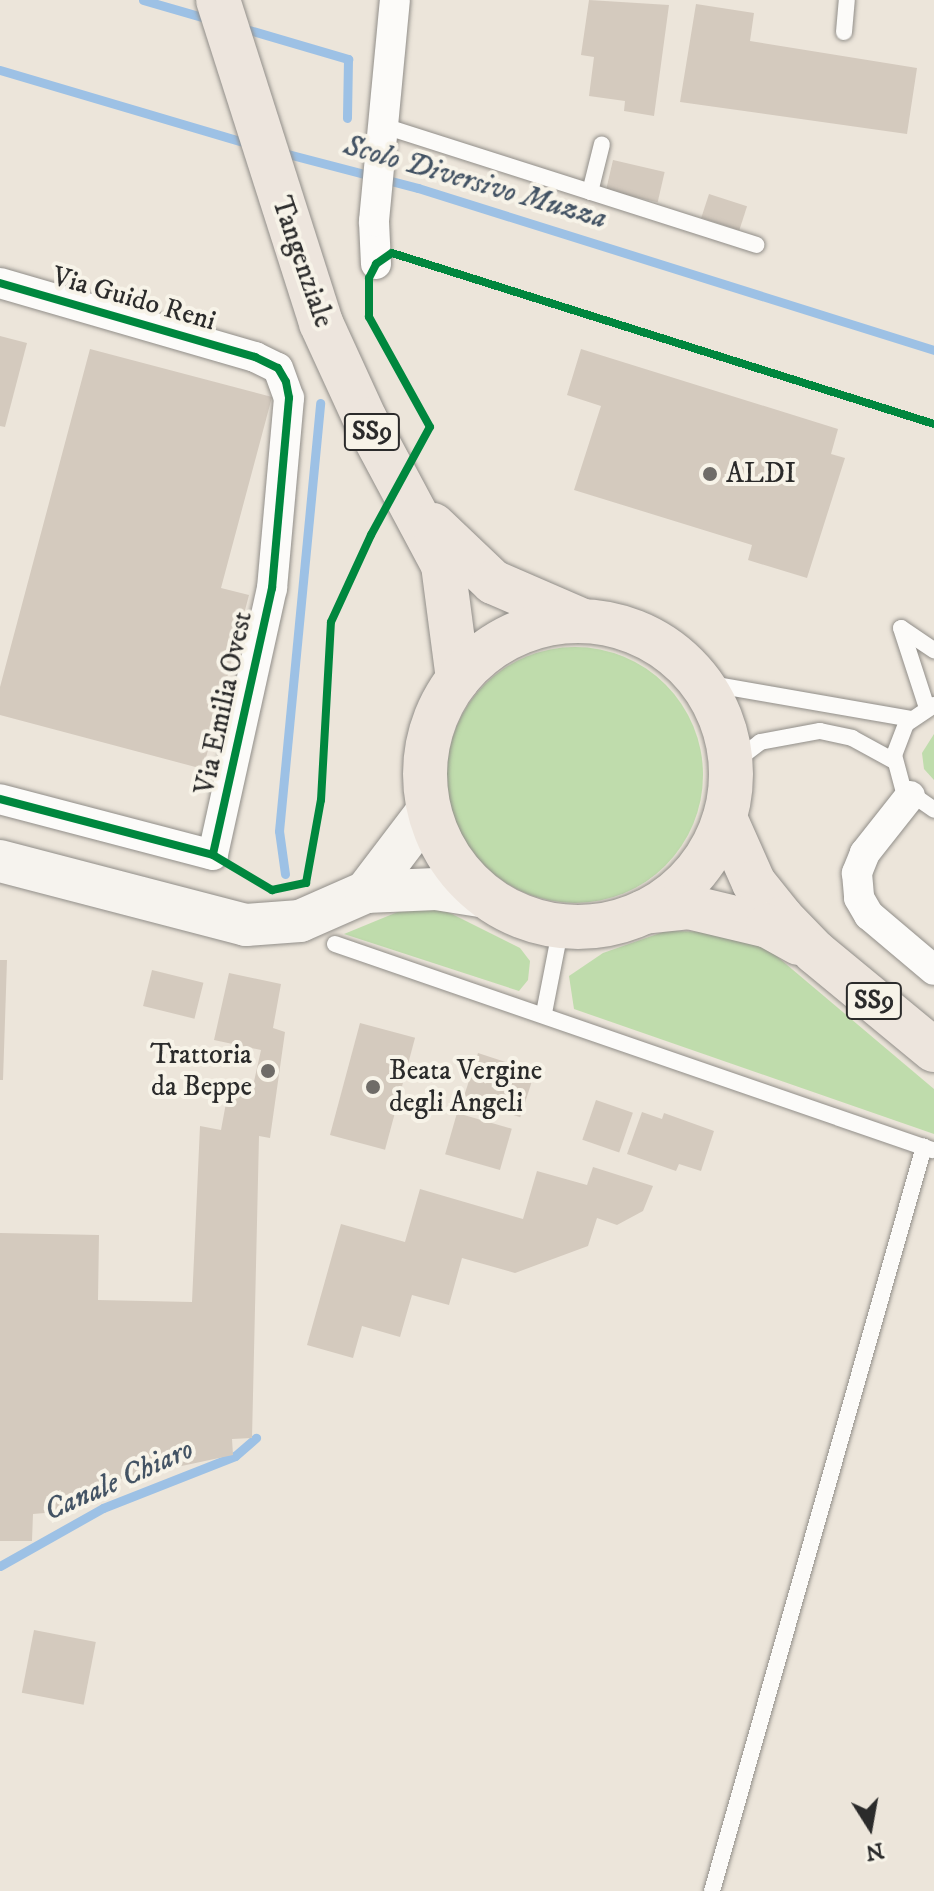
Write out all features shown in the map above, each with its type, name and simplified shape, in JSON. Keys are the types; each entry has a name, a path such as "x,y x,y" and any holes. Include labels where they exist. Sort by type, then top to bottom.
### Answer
{"main road":[{"name":"Tangenziale","path":"223,15 277,193 328,336 365,419 418,509 443,565 458,679"},
{"name":"Tangenziale","path":"418,509 460,556 493,582 583,621"},
{"path":"644,912 686,883 715,842 725,818 730,765 717,709 699,682 662,646 625,628 583,621 514,635 458,679 428,741 429,809 450,858 486,897 509,911 561,926 589,927 644,912 689,907 768,926 815,952"},
{"path":"366,892 429,809"},
{"path":"725,818 754,883 815,952"},
{"path":"0,861 225,921 286,924 366,892 436,889 486,897"},
{"name":"SS9","path":"815,952 934,1050"}],"street":[{"path":"376,264 374,221 395,0"},
{"name":"Via Guido Reni","path":"0,283 255,357"},
{"name":"Via Emilia Ovest","path":"0,799 213,855 272,588 289,398 278,368 255,357"},
{"path":"922,803 865,853 857,873 859,898 869,915 934,970"}],"lane":[{"path":"844,32 847,0"},
{"path":"383,135 590,192 756,245"},
{"path":"590,192 602,144"},
{"path":"894,761 897,739 911,719 930,706 901,628 934,650"},
{"path":"699,682 911,719"},
{"path":"730,765 760,742 820,731 852,738 894,761 922,803"},
{"path":"544,1013 561,926"},
{"path":"335,944 544,1013 929,1149 712,1891"}],"green space":[{"path":"575,647 612,652 635,662 666,684 688,715 698,738 703,775 698,812 688,835 666,866 635,888 612,898 575,903 538,898 515,888 484,866 462,835 452,812 447,775 452,738 462,715 484,684 515,662 538,652"},
{"path":"934,734 934,780 924,769 922,753"},
{"path":"442,909 520,948 530,961 528,980 519,991 344,934 400,911"},
{"path":"666,931 723,932 767,948 934,1089 934,1134 574,1009 569,976 603,953"}],"building":[{"path":"589,0 669,5 654,116 624,111 625,101 589,96 594,57 581,55"},
{"path":"696,4 754,13 750,41 917,68 907,134 680,102"},
{"path":"613,160 665,172 658,202 606,190"},
{"path":"709,194 747,206 739,230 701,218"},
{"path":"0,336 27,343 5,427 0,426"},
{"path":"90,349 272,397 221,588 249,595 203,769 0,715 0,687"},
{"name":"ALDI","path":"581,349 838,429 831,454 845,458 807,578 748,560 752,545 574,490 601,406 567,395"},
{"path":"0,960 7,960 3,1080 0,1080"},
{"path":"152,970 203,983 194,1019 143,1006"},
{"path":"229,973 281,984 273,1028 285,1032 270,1138 259,1136 252,1438 232,1439 233,1455 116,1480 116,1493 69,1497 69,1511 33,1514 32,1541 0,1541 0,1233 99,1235 98,1300 192,1302 200,1126 221,1130 228,1092 251,1095 261,1050 214,1040"},
{"name":"Beata Vergine degli Angeli","path":"360,1023 415,1038 385,1150 330,1135"},
{"path":"478,1053 535,1072 520,1117 463,1099"},
{"path":"596,1100 633,1113 619,1152 582,1140"},
{"path":"642,1112 662,1119 664,1113 714,1131 701,1171 679,1164 676,1171 627,1154"},
{"path":"457,1113 512,1129 500,1170 445,1154"},
{"path":"593,1167 653,1186 643,1211 617,1225 597,1218 588,1246 515,1273 462,1258 449,1305 412,1295 400,1337 362,1326 353,1358 307,1345 341,1224 405,1242 420,1189 523,1219 537,1171 587,1185"},
{"path":"34,1630 96,1642 84,1705 22,1693"}],"waterway":[{"name":"Canale Chiaro","path":"143,0 209,19"},
{"name":"Canale Chiaro","path":"239,27 348,59 347,118"},
{"name":"Scolo Diversivo Muzza","path":"0,70 250,144"},
{"name":"Scolo Diversivo Muzza","path":"280,152 418,188 934,350"},
{"name":"Canale Chiaro","path":"285,874 279,831 320,403"},
{"name":"Canale Chiaro","path":"0,1566 103,1508 235,1456 256,1438"}],"cycle path":[{"path":"0,799 213,855 272,890 306,883 321,800 331,622 371,535 430,427 369,317 369,278 376,264 392,253 934,424"},
{"path":"0,283 255,357 278,368 286,382 289,398 272,588 213,855"}],"place":[{"name":"ALDI","path":"710,474"},
{"name":"Trattoria da Beppe","path":"268,1071"},
{"name":"Beata Vergine degli Angeli","path":"373,1087"}]}
